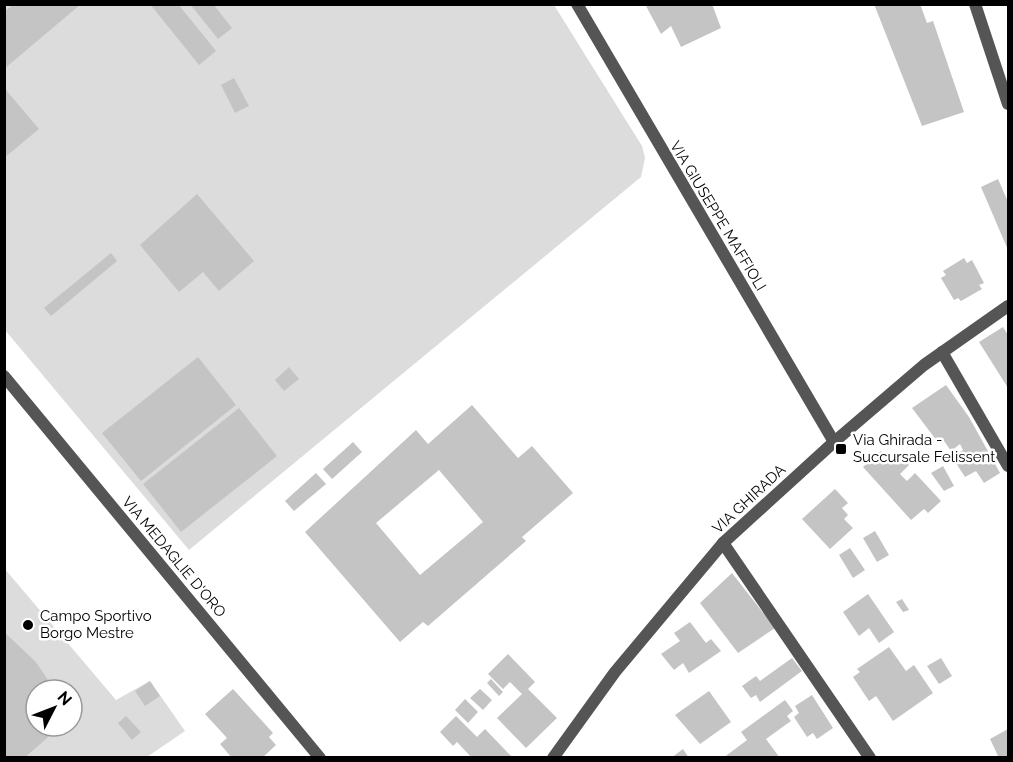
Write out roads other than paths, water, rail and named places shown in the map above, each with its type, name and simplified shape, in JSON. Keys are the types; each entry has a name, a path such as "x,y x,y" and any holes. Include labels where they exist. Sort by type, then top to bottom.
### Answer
{"street":[{"name":"VIA GIUSEPPE MAFFIOLI","path":"577,4 834,442"},
{"path":"975,4 1008,104"},
{"name":"VIA GHIRADA","path":"554,758 615,672 723,543 834,442 942,351 1008,306"},
{"path":"942,351 1008,466"},
{"name":"VIA MEDAGLIE D'ORO","path":"4,376 320,758"},
{"path":"723,543 870,758"}],"place":[{"name":"Via Ghirada - Succursale Felissent","path":"841,449"},
{"name":"Campo Sportivo Borgo Mestre","path":"28,625"}]}
